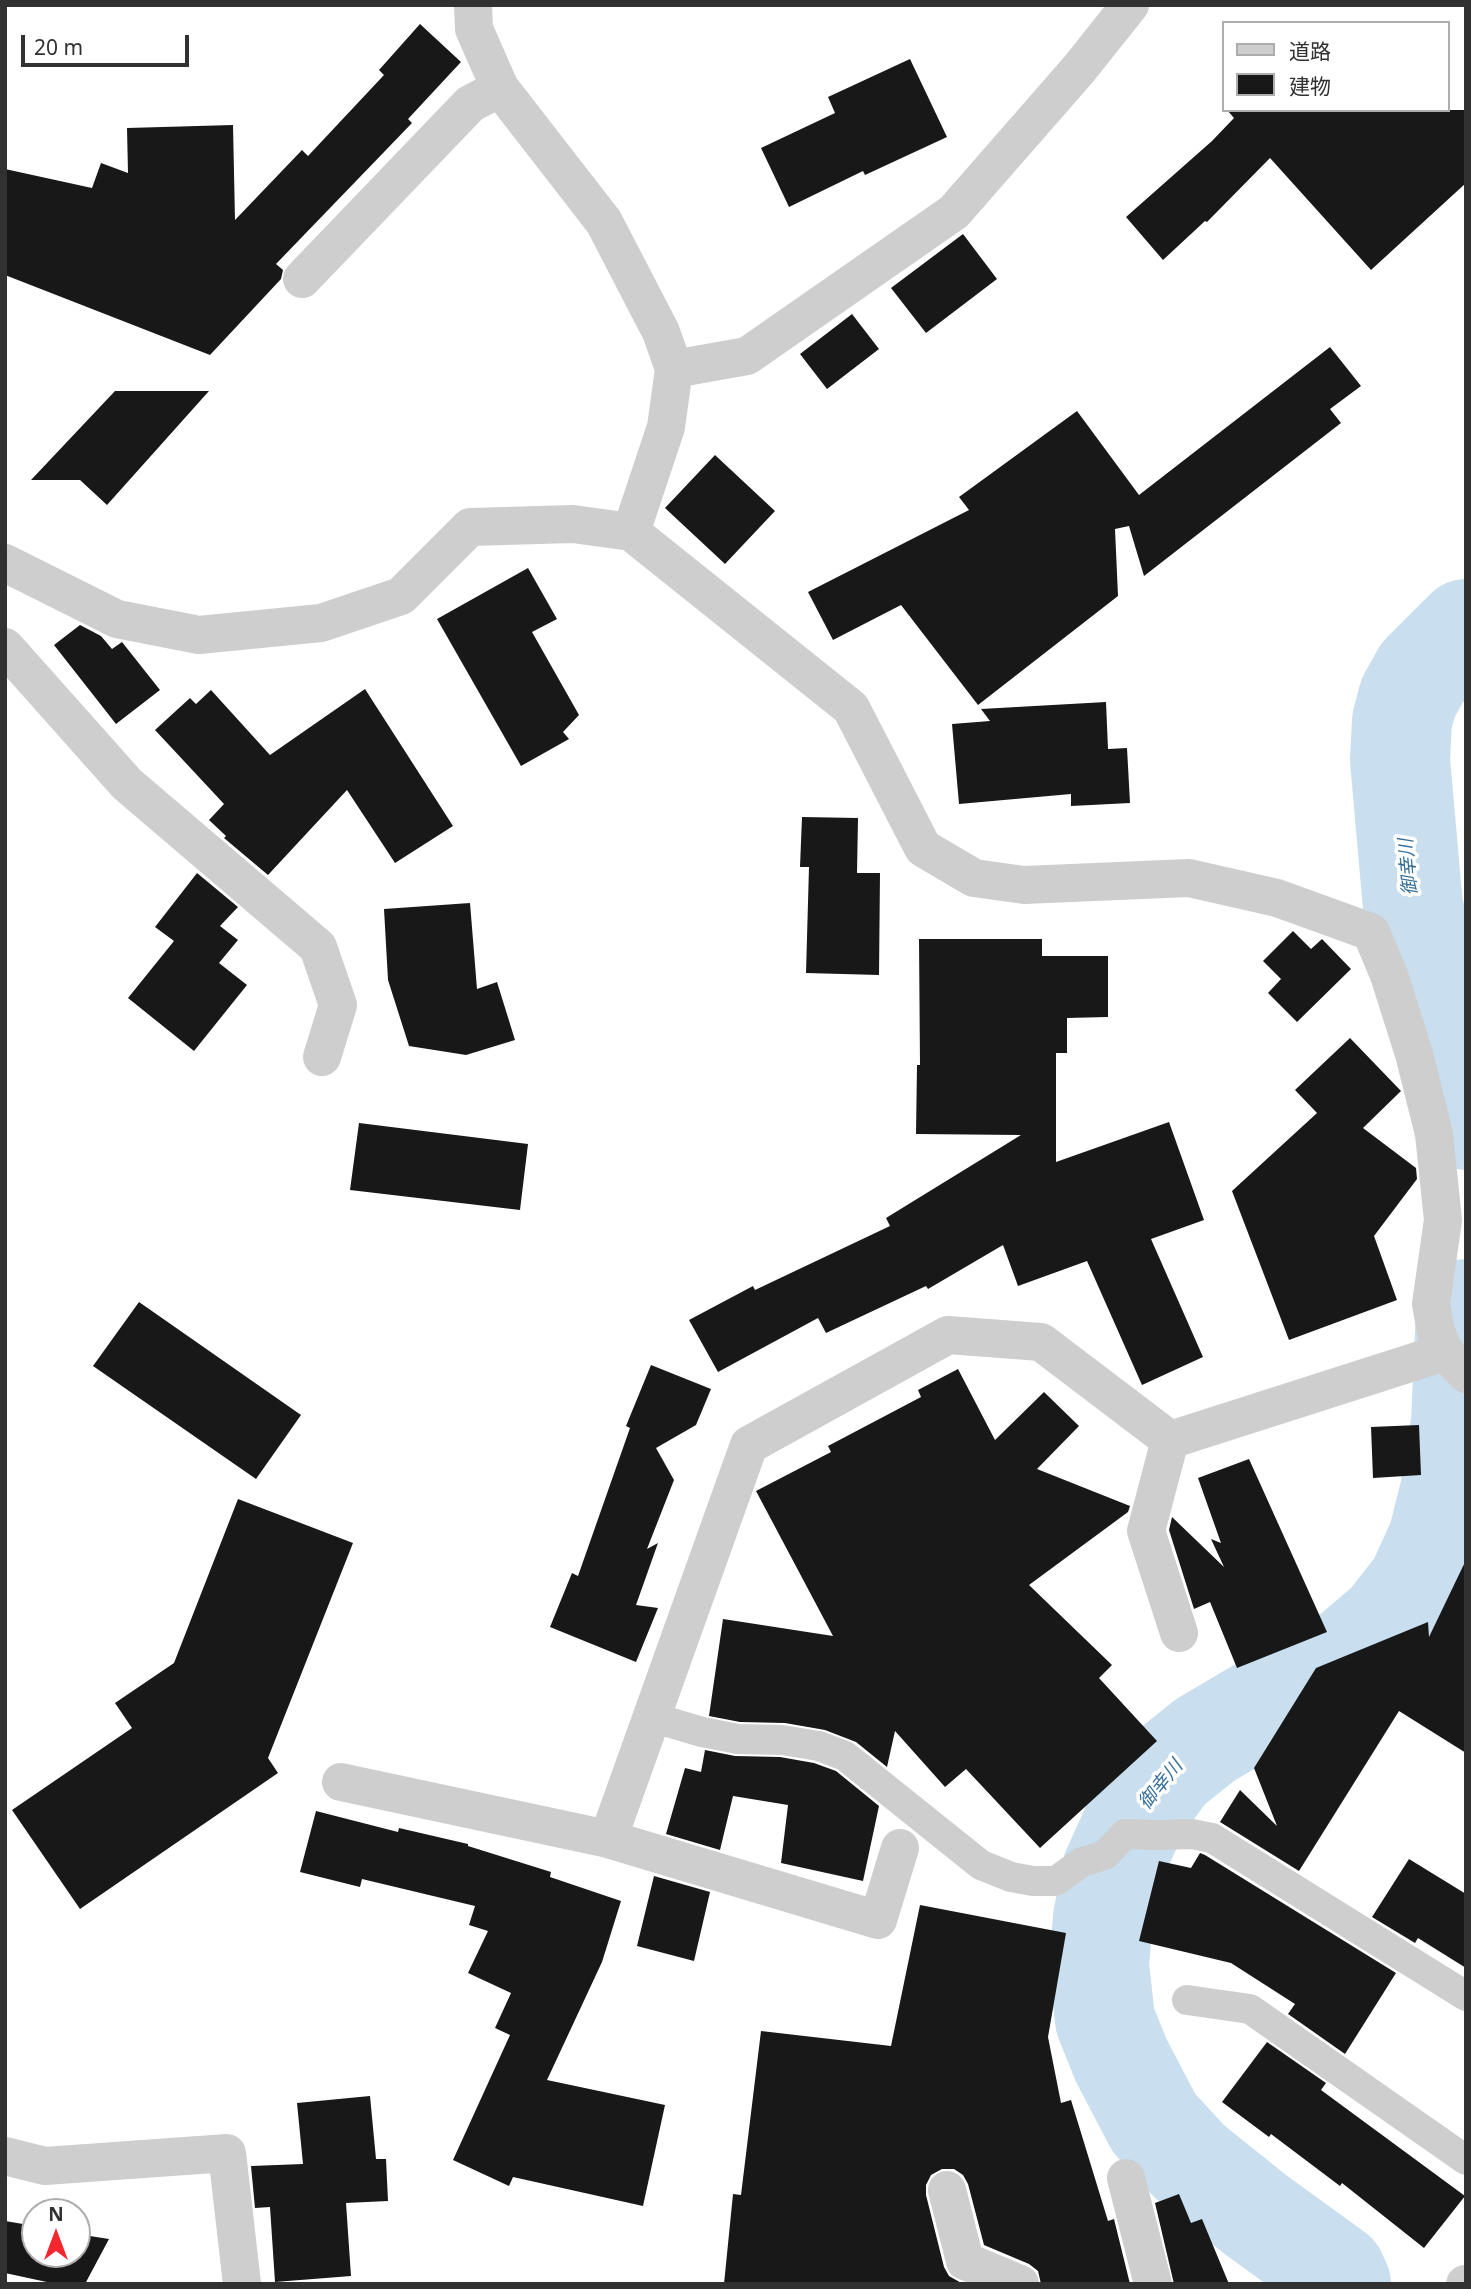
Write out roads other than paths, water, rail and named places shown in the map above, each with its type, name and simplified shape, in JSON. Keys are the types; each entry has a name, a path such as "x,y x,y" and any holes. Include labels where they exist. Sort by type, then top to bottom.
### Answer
{"street":[{"path":"473,5 474,29 500,88 604,222 661,332 674,369 666,427 631,532"},
{"path":"674,369 747,356 954,212 1079,69 1130,5"},
{"path":"302,279 470,104 500,88"},
{"path":"5,563 117,618 199,635 321,623 401,596 470,527 573,524 631,532 851,708 923,848 974,878 1024,885 1189,878 1277,898 1371,932 1389,975 1415,1054 1434,1135 1443,1220 1431,1304 1436,1332 1454,1361 1170,1440"},
{"path":"5,647 127,784 318,947 338,1005 322,1057"},
{"path":"608,1839 749,1445 948,1335 1041,1342 1170,1440"},
{"path":"1170,1440 1146,1531 1179,1633"},
{"path":"341,1782 608,1839 878,1920 900,1849"},
{"path":"5,2156 45,2166 227,2153 242,2284"},
{"path":"1126,2178 1153,2284"},
{"path":"947,2190 965,2261 1020,2284"}],"lane":[{"path":"651,1717 702,1732 738,1739 782,1740 819,1746 845,1755 981,1865 1011,1877 1056,1881 1082,1862 1105,1855 1125,1834 1192,1834 1212,1838 1466,1996"},
{"path":"1187,2000 1250,2009 1466,2160"}],"waterway":[{"name":"御幸川","path":"1466,629 1422,673 1408,698 1402,721 1400,760 1413,907 1454,1062 1466,1120"},
{"name":"御幸川","path":"1341,2284 1336,2273 1256,2215 1190,2162 1154,2123 1121,2060 1105,2020 1099,1964 1103,1918 1112,1870 1140,1808 1169,1769 1205,1740 1351,1654 1387,1623 1417,1585 1438,1539 1450,1491 1461,1423 1466,1309"}]}
